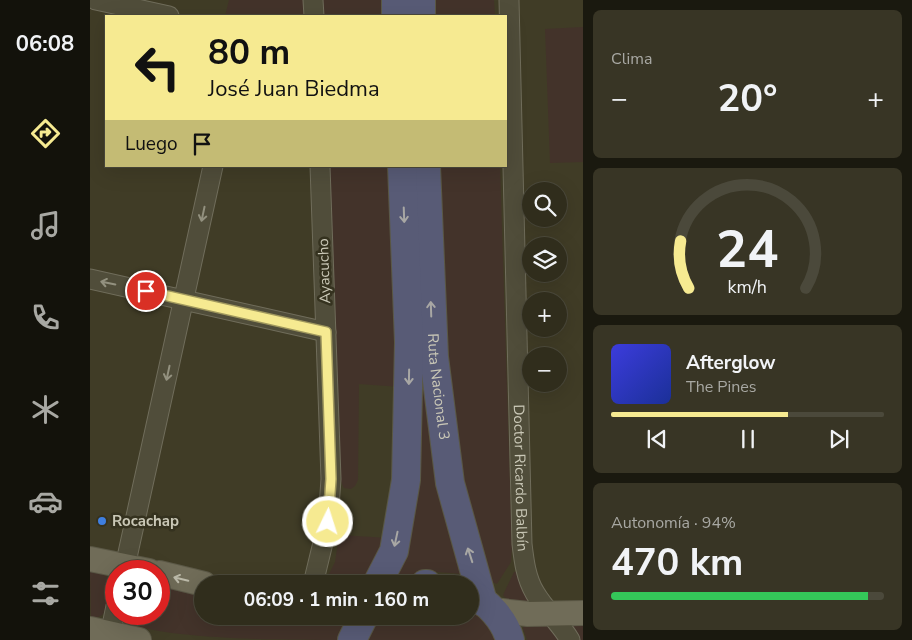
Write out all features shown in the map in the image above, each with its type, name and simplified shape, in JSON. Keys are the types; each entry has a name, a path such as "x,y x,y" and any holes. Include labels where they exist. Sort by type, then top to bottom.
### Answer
{"highway":[{"path":"396,0 396,15"},
{"path":"421,0 421,15"},
{"name":"Ruta Nacional 3","path":"382,575 394,551 406,480 409,342 402,167"},
{"name":"Ruta Nacional 3","path":"426,167 432,338 450,483 482,602 508,633 510,640"}],"main road":[{"path":"90,559 105,563"},
{"path":"170,576 194,582"},
{"path":"482,602 551,614 583,613"},
{"path":"103,634 139,640"}],"street":[{"path":"96,0 164,15"},
{"path":"314,0 314,15"},
{"name":"Doctor Ricardo Balbín","path":"509,0 522,544 529,579 535,594 562,626 570,640"},
{"path":"127,560 213,167"},
{"name":"Ayacucho","path":"315,575 328,522 331,479 320,167"},
{"path":"90,279 326,332"}],"shaded area":[{"path":"229,0 306,0 307,15 225,15"},
{"path":"322,0 386,0 386,15 323,15"},
{"path":"430,0 494,0 495,15 430,15"},
{"path":"583,27 583,162 550,163 545,29"},
{"path":"329,167 392,167 401,387 359,384 358,480 351,489 344,488 341,482"},
{"path":"435,167 500,167 512,546 511,562 497,584 492,582 484,568 471,530 441,348"},
{"path":"421,351 462,574 425,571 410,575 399,575 396,573"},
{"path":"339,535 389,538 369,575 328,575 335,562"},
{"path":"90,571 105,576 105,612 101,616 91,619"},
{"path":"519,571 528,600 527,603 509,602 503,595 514,572"},
{"path":"170,587 194,592 194,625 340,625 344,626 346,630 340,640 228,638 197,636 135,625 170,625"},
{"path":"479,614 502,640 365,640 375,625 479,625"},
{"path":"583,620 583,640 578,640 571,623"},
{"path":"526,623 547,623 562,640 527,640 523,628"}],"place":[{"name":"Rocachap","path":"102,521"}],"route":[{"path":"146,291 326,332 331,479 328,522"}]}
